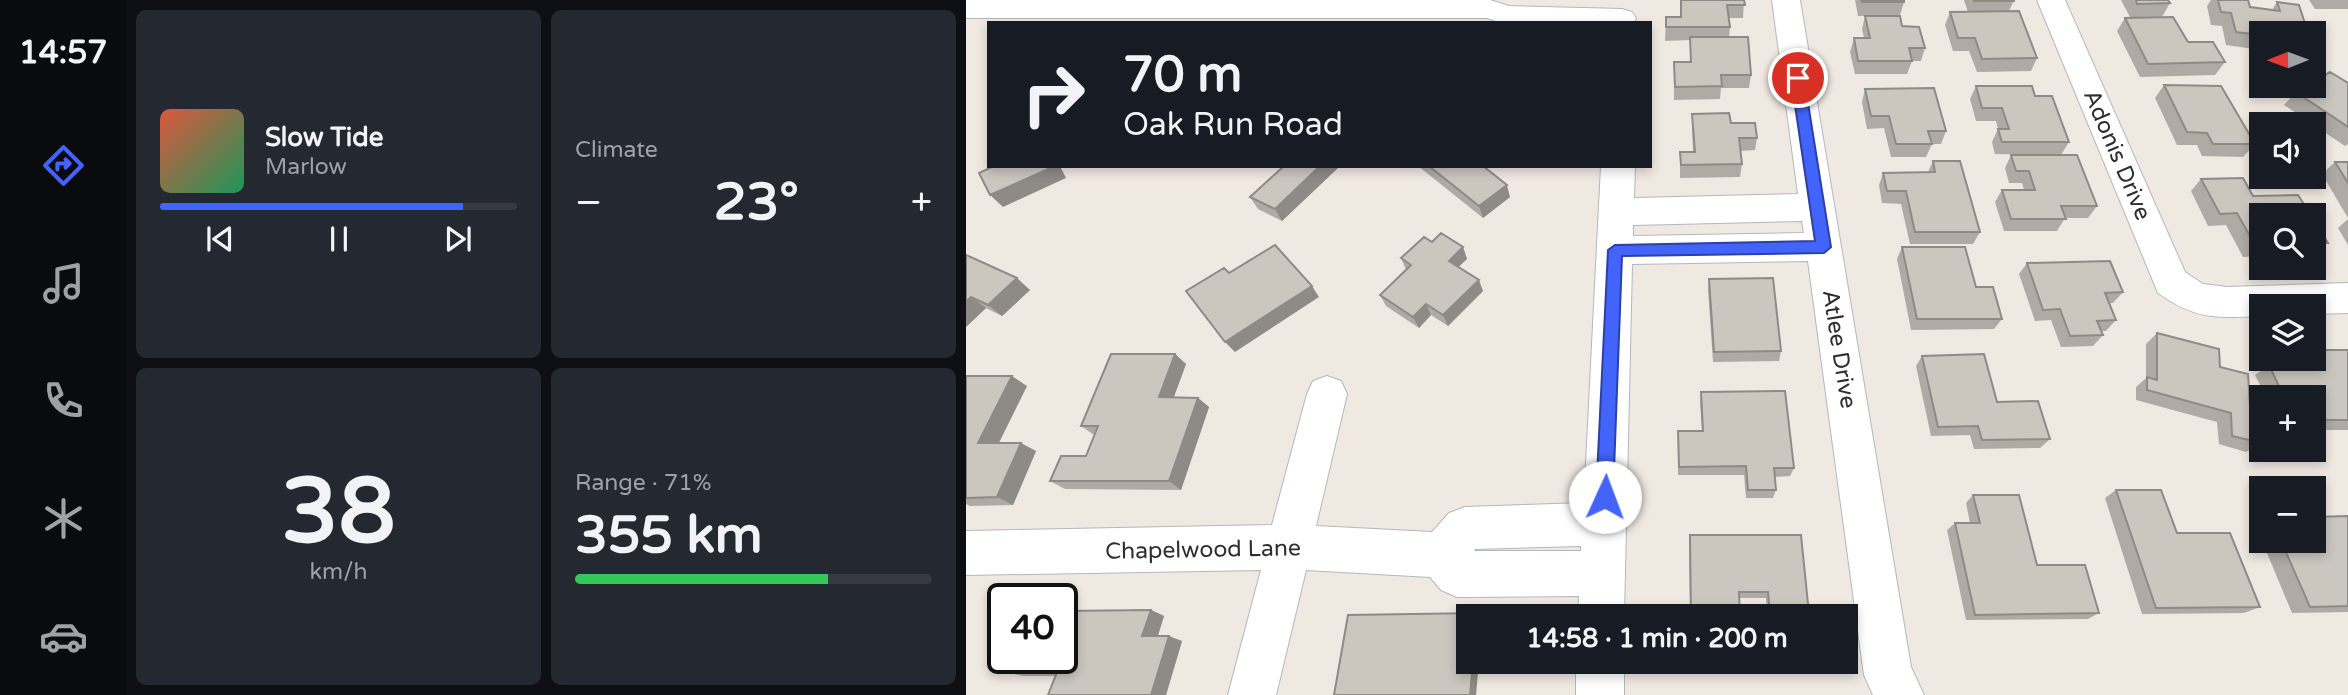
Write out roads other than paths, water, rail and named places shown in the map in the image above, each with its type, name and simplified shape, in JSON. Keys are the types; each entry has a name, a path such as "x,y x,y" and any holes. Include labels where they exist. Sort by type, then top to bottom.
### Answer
{"street":[{"name":"Atlee Drive","path":"1786,0 1888,675 1900,695"},
{"name":"Adonis Drive","path":"2051,0 2171,282 2195,299 2227,302 2348,298"},
{"path":"966,9 1051,16 1410,15 1499,4 1506,15 1622,14"},
{"path":"1603,524 1465,528 1441,555 1457,574 1602,594 1618,168"},
{"path":"1616,212 1818,208"},
{"path":"1615,250 1824,247"},
{"path":"1252,695 1327,394"},
{"name":"Chapelwood Lane","path":"966,553 1287,547 1441,555"},
{"path":"1600,674 1600,695"}]}
